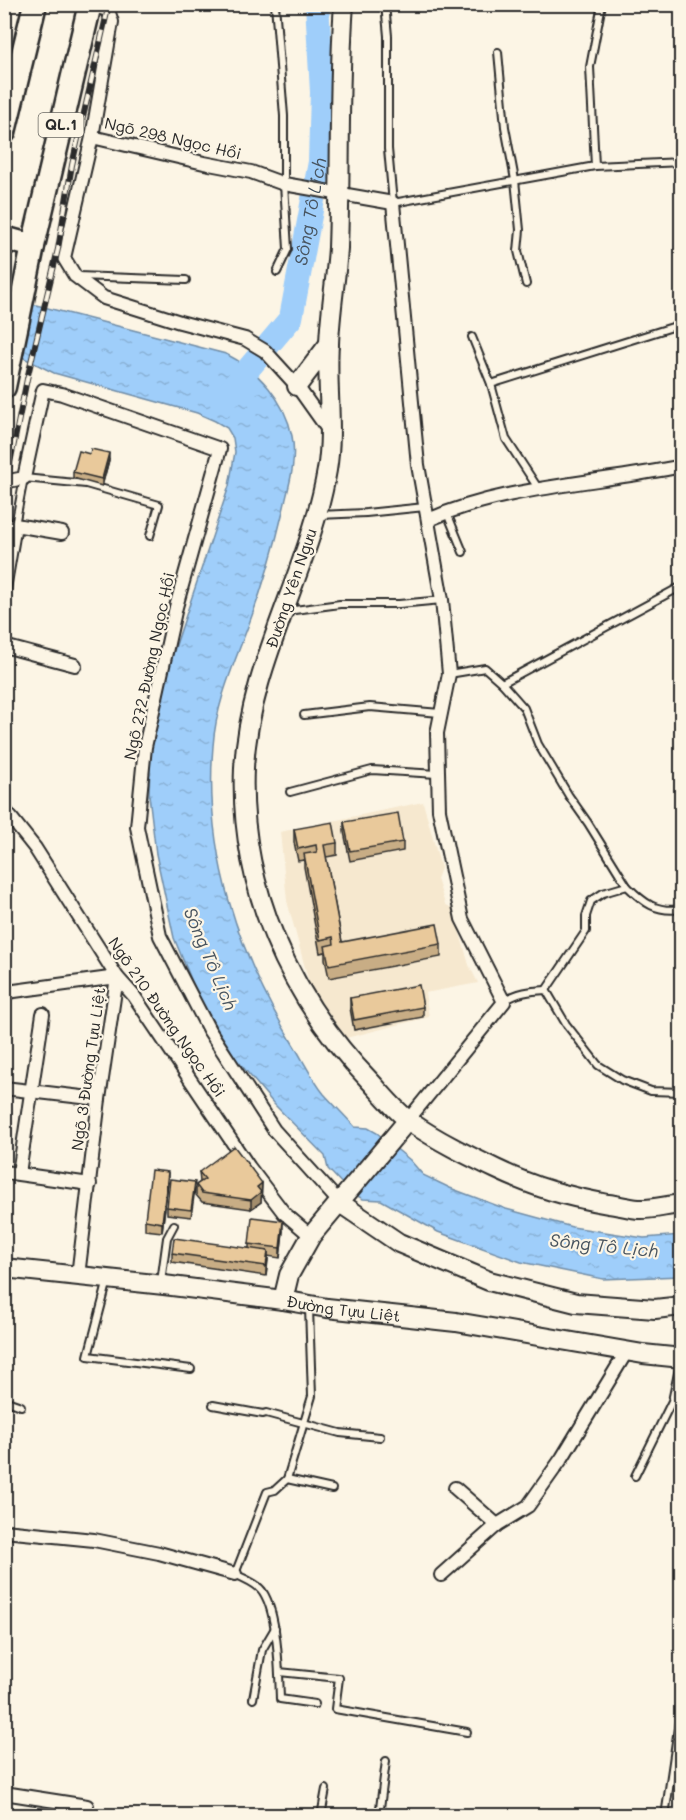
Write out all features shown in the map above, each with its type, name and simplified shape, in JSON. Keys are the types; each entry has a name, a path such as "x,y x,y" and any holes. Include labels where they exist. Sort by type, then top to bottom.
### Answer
{"highway":[{"path":"4,132 10,89 35,4"},
{"name":"QL.1","path":"4,387 33,246 90,5"},
{"path":"4,238 33,246"}],"street":[{"name":"Đường Yên Ngưu","path":"344,4 333,194 337,265 329,344 328,468 316,515 263,672 248,730 244,764 243,808 251,865 268,923 305,999 330,1036 403,1126 530,1184 566,1196 640,1209 681,1204"},
{"name":"Ngõ 298 Ngọc Hồi","path":"90,5 108,10 112,22 92,136 251,172 290,185 393,203"},
{"path":"92,136 64,258 75,276 105,298 245,339 265,351 297,386 329,431"},
{"path":"283,1300 289,1275 312,1236 504,1002 462,919 439,810 436,733 450,674 442,600 418,465 393,203"},
{"path":"297,386 329,344"},
{"name":"Ngõ 272 Đường Ngọc Hồi","path":"24,478 43,390 62,394 220,449 176,608 145,747 137,827 160,936 209,1030 274,1130 344,1199"},
{"path":"428,520 447,512 537,488 641,475 681,466"},
{"path":"4,482 24,478"},
{"path":"4,590 15,525 62,533"},
{"path":"4,646 75,665"},
{"name":"Ngõ 210 Đường Ngọc Hồi","path":"4,809 35,848 117,977 134,996 249,1167 284,1213 312,1236"},
{"name":"Ngõ 3 Đường Tựu Liệt","path":"6,994 117,977 99,1099 78,1276"},
{"path":"19,1173 43,1014"},
{"path":"4,1088 99,1099"},
{"path":"4,1172 90,1184"},
{"path":"344,1199 399,1243 489,1281 576,1303 656,1309 681,1306"},
{"name":"Đường Tựu Liệt","path":"4,1268 456,1322 681,1358"},
{"path":"441,1575 497,1525 528,1506 562,1458 627,1351"},
{"path":"455,1488 497,1525"},
{"path":"4,1531 94,1540 159,1553 235,1574"},
{"path":"4,1793 87,1806 86,1815"}],"lane":[{"path":"275,4 290,185 288,249 277,272"},
{"path":"385,4 388,36 388,149 393,203 595,166 681,162"},
{"path":"595,166 590,67 602,4"},
{"path":"498,52 505,126 515,180 520,230 518,252 526,284"},
{"path":"75,276 186,280"},
{"path":"491,384 681,324"},
{"path":"472,338 491,384 506,439 537,488"},
{"path":"15,525 24,478 86,484 159,505 150,536"},
{"path":"316,515 425,507"},
{"path":"447,512 463,552"},
{"path":"502,683 681,586"},
{"path":"284,612 340,604 399,604 442,600"},
{"path":"450,674 485,669 502,683 524,708 538,744 627,886 646,904 669,911 681,909"},
{"path":"304,715 370,708 441,713"},
{"path":"290,792 372,770 437,774"},
{"path":"546,990 586,931 586,916 591,901 603,893 627,886"},
{"path":"504,1002 515,994 546,990"},
{"path":"546,990 566,1024 598,1065 622,1080 651,1091 681,1092"},
{"path":"161,1285 167,1238 174,1225"},
{"path":"108,1279 88,1356 191,1369"},
{"path":"309,1305 312,1396 305,1424 287,1479 275,1490 267,1492 235,1574 255,1585 263,1593 275,1627 280,1699 315,1704"},
{"path":"635,1476 672,1401 681,1358"},
{"path":"4,1400 21,1406"},
{"path":"213,1405 266,1413 340,1433 380,1437"},
{"path":"287,1479 332,1489"},
{"path":"253,1699 262,1650 275,1627"},
{"path":"279,1672 339,1677 335,1709 468,1732"},
{"path":"657,1815 665,1815 681,1701"},
{"path":"379,1815 386,1761"},
{"path":"321,1815 326,1789"}],"shaded area":[{"path":"423,802 441,868 437,879 445,904 453,909 469,965 478,983 425,993 429,1017 346,1038 310,986 287,901 280,832"}],"water":[{"path":"5,297 226,354 259,377 283,410 292,436 293,463 265,579 227,682 218,714 213,746 214,825 229,901 241,938 273,1010 324,1094 355,1127 368,1128 377,1133 410,1160 423,1175 450,1188 506,1209 572,1227 644,1238 681,1235 681,1276 603,1279 521,1262 438,1232 381,1200 363,1199 350,1192 328,1169 325,1156 274,1104 237,1060 200,1001 174,938 156,854 149,795 151,736 161,690 229,486 235,452 233,438 227,428 197,413 54,373 22,357 5,353"}],"building":[{"path":"91,449 109,453 102,479 73,472 79,451 90,454"},
{"path":"398,813 403,842 350,851 344,822"},
{"path":"333,822 337,843 324,845 342,942 437,924 441,944 329,965 325,946 334,944 333,937 320,940 304,854 317,852 316,845 298,849 294,829"},
{"path":"419,985 423,1007 354,1020 350,998"},
{"path":"234,1146 262,1183 257,1187 261,1192 251,1200 202,1193 196,1185 205,1179 199,1172"},
{"path":"151,1170 168,1172 162,1223 145,1220"},
{"path":"170,1179 195,1182 191,1210 167,1207"},
{"path":"252,1217 283,1221 280,1248 249,1244"},
{"path":"174,1238 268,1251 266,1266 172,1253"}],"waterway":[{"name":"Sông Tô Lịch","path":"228,393 291,318 320,162 322,92 317,4"}],"railway":[{"path":"4,493 27,379 58,249 72,165 109,4"}]}
